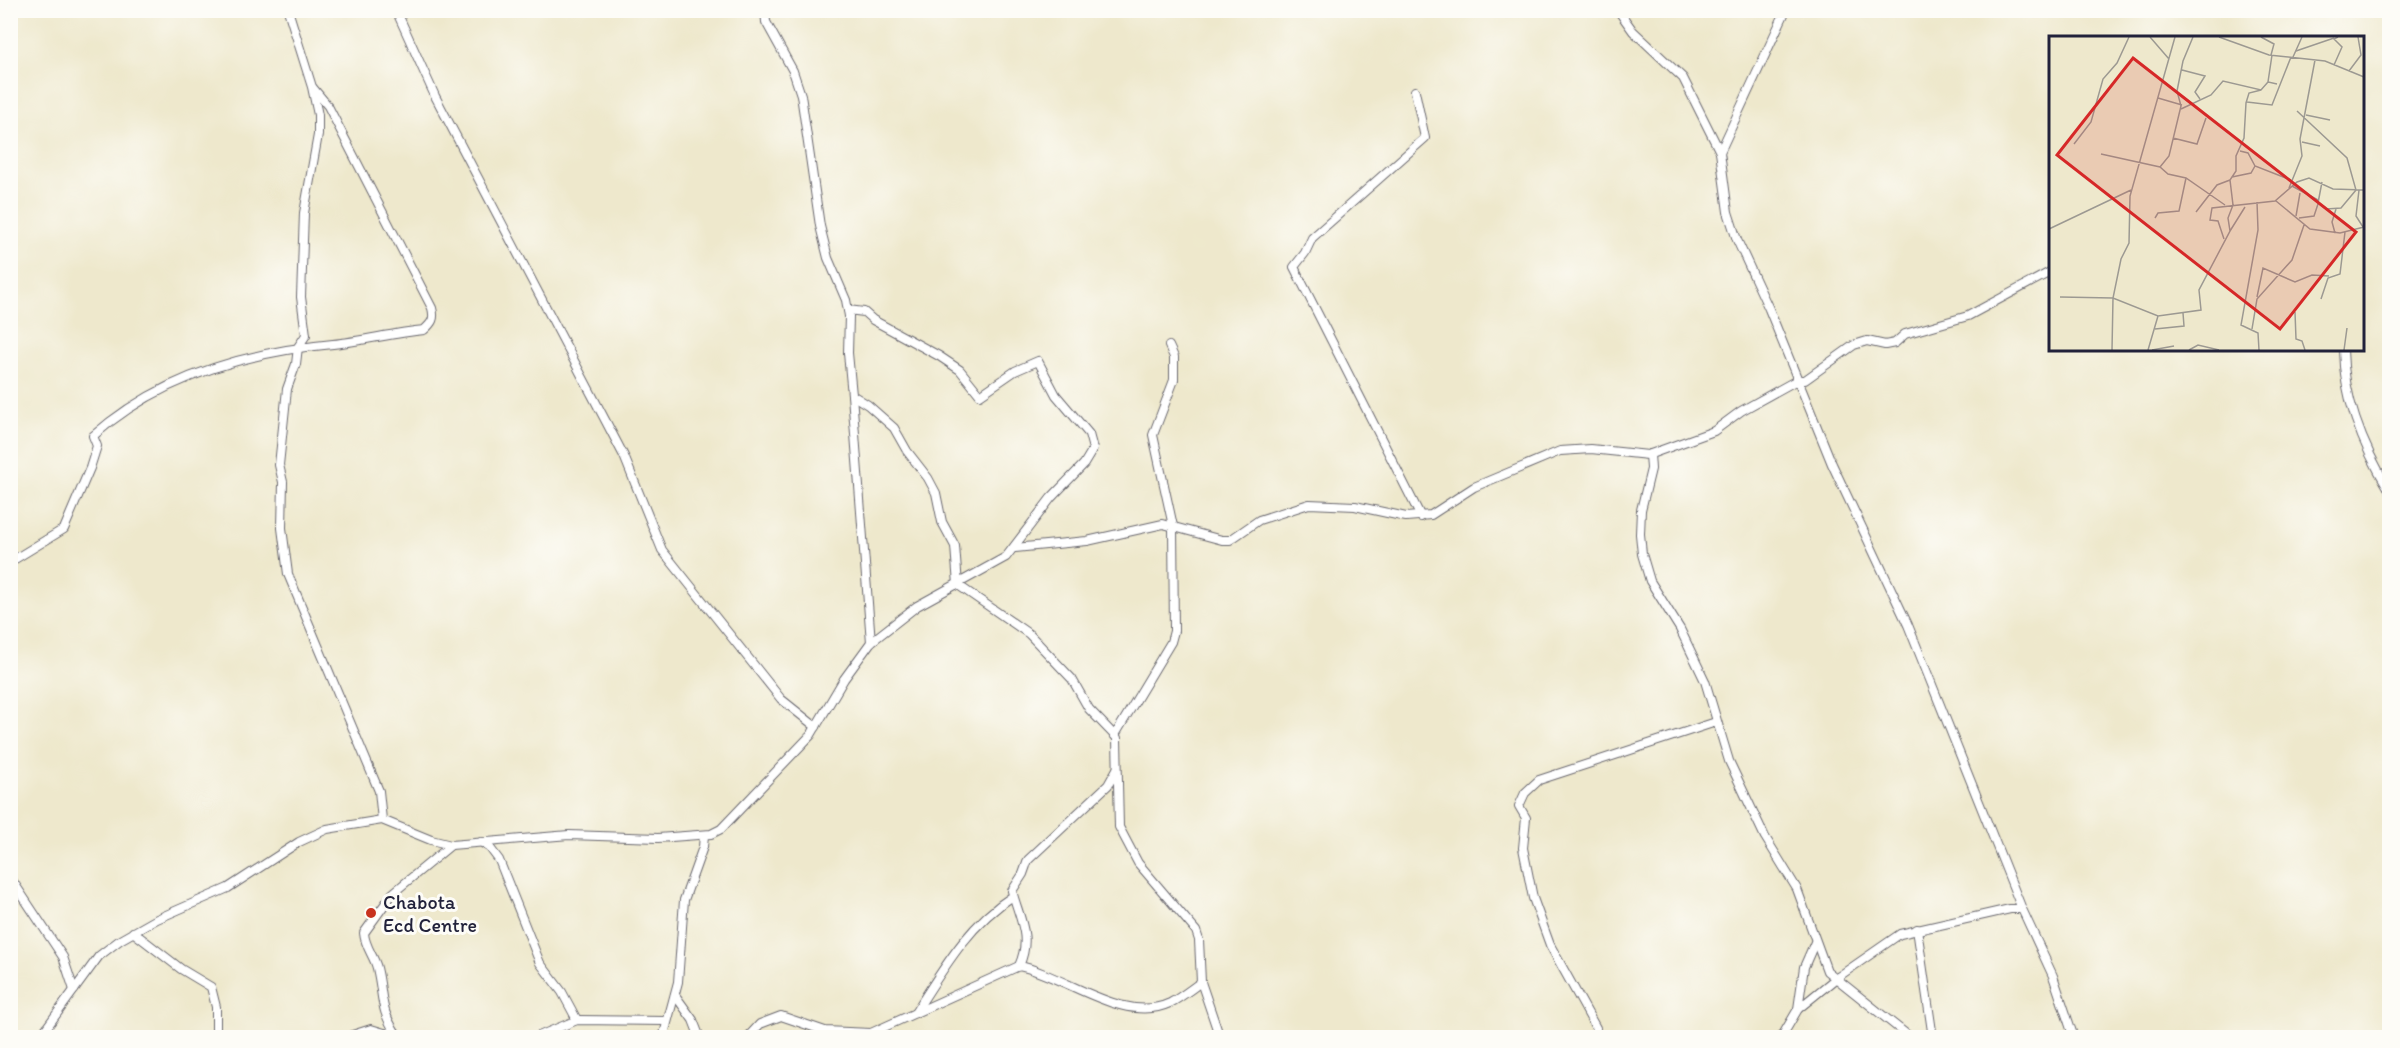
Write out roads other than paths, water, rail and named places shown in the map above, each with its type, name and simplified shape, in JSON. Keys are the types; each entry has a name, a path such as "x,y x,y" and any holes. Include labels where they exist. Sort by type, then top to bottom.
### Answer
{"street":[{"path":"288,10 312,87 318,135 304,213 301,297 306,335 298,347 296,364 287,389 279,465 283,482 282,528 288,574 379,791 382,820"},
{"path":"396,10 435,96 526,264 624,456 662,550 781,699 816,727"},
{"path":"765,10 766,22 793,71 801,95 820,226 828,258 848,310 848,353 872,642"},
{"path":"1618,10 1633,31 1683,78 1720,152 1728,212 1737,240 1769,309 1854,513 1908,625 2022,909 2053,976 2074,1038"},
{"path":"1720,152 1786,10"},
{"path":"10,562 64,529 97,446 93,436 119,414 171,385 228,362 298,347 424,330 432,323 434,315 328,106 312,87"},
{"path":"1415,91 1425,138 1312,238 1305,253 1294,267 1421,517"},
{"path":"1015,548 1087,541 1163,524 1222,540 1230,540 1259,520 1309,504 1355,506 1394,515 1421,517 1431,515 1474,487 1560,451 1591,449 1650,454 1714,431 1741,411 1797,380 1805,380 1854,345 1867,341 1885,345 1895,343 1905,334 1968,316 2049,273"},
{"path":"39,1038 99,956 157,919 228,888 299,842 327,829 382,820 431,840 451,845 569,835 658,838 704,835 721,830 816,727 844,678 872,642 917,606 996,564 1015,548 1051,498 1090,456 1093,449 1089,434 1056,395 1038,361 1015,371 980,395 960,369 873,320 864,312 848,310"},
{"path":"1115,735 1171,642 1174,631 1173,526 1153,435 1174,380 1174,357 1169,346"},
{"path":"2343,351 2345,381 2352,410 2365,445 2390,491"},
{"path":"852,395 868,405 894,428 928,478 936,493 942,522 955,546 958,585"},
{"path":"1650,454 1651,469 1641,510 1642,554 1650,581 1680,630 1705,681 1729,761 1765,837 1786,867 1801,898 1827,971 1911,1038"},
{"path":"958,585 1029,634 1072,679 1089,709 1115,735 1119,747 1119,827 1138,863 1196,931 1199,940 1201,982 1220,1038"},
{"path":"1596,1028 1550,945 1536,908 1523,848 1527,818 1519,806 1525,793 1539,780 1716,722"},
{"path":"747,1038 760,1024 782,1016 825,1030 858,1034 881,1030 1019,966 1025,951 1026,938 1012,891 1023,874 1028,860 1108,785 1119,766"},
{"path":"663,1038 675,995 681,951 682,912 704,835"},
{"path":"481,842 490,848 499,860 540,963 562,992 578,1020"},
{"path":"399,1037 385,1015 380,997 377,967 367,947 364,933 393,893 451,845"},
{"path":"10,877 63,957 74,990"},
{"path":"914,1014 942,967 986,916 1013,896"},
{"path":"1781,1038 1798,1009 1835,979 1900,934 2010,909 2022,909"},
{"path":"1917,929 1933,1038"},
{"path":"134,932 181,969 211,987 216,1006 216,1038"},
{"path":"1798,1009 1804,967 1815,942"},
{"path":"1019,966 1086,990 1115,1005 1132,1008 1152,1008 1169,1003 1201,982"},
{"path":"675,995 693,1020 700,1038"},
{"path":"534,1038 578,1020 666,1021"},
{"path":"343,1038 371,1029 399,1037"}],"place":[{"name":"Chabota Ecd Centre","path":"371,913"}]}
